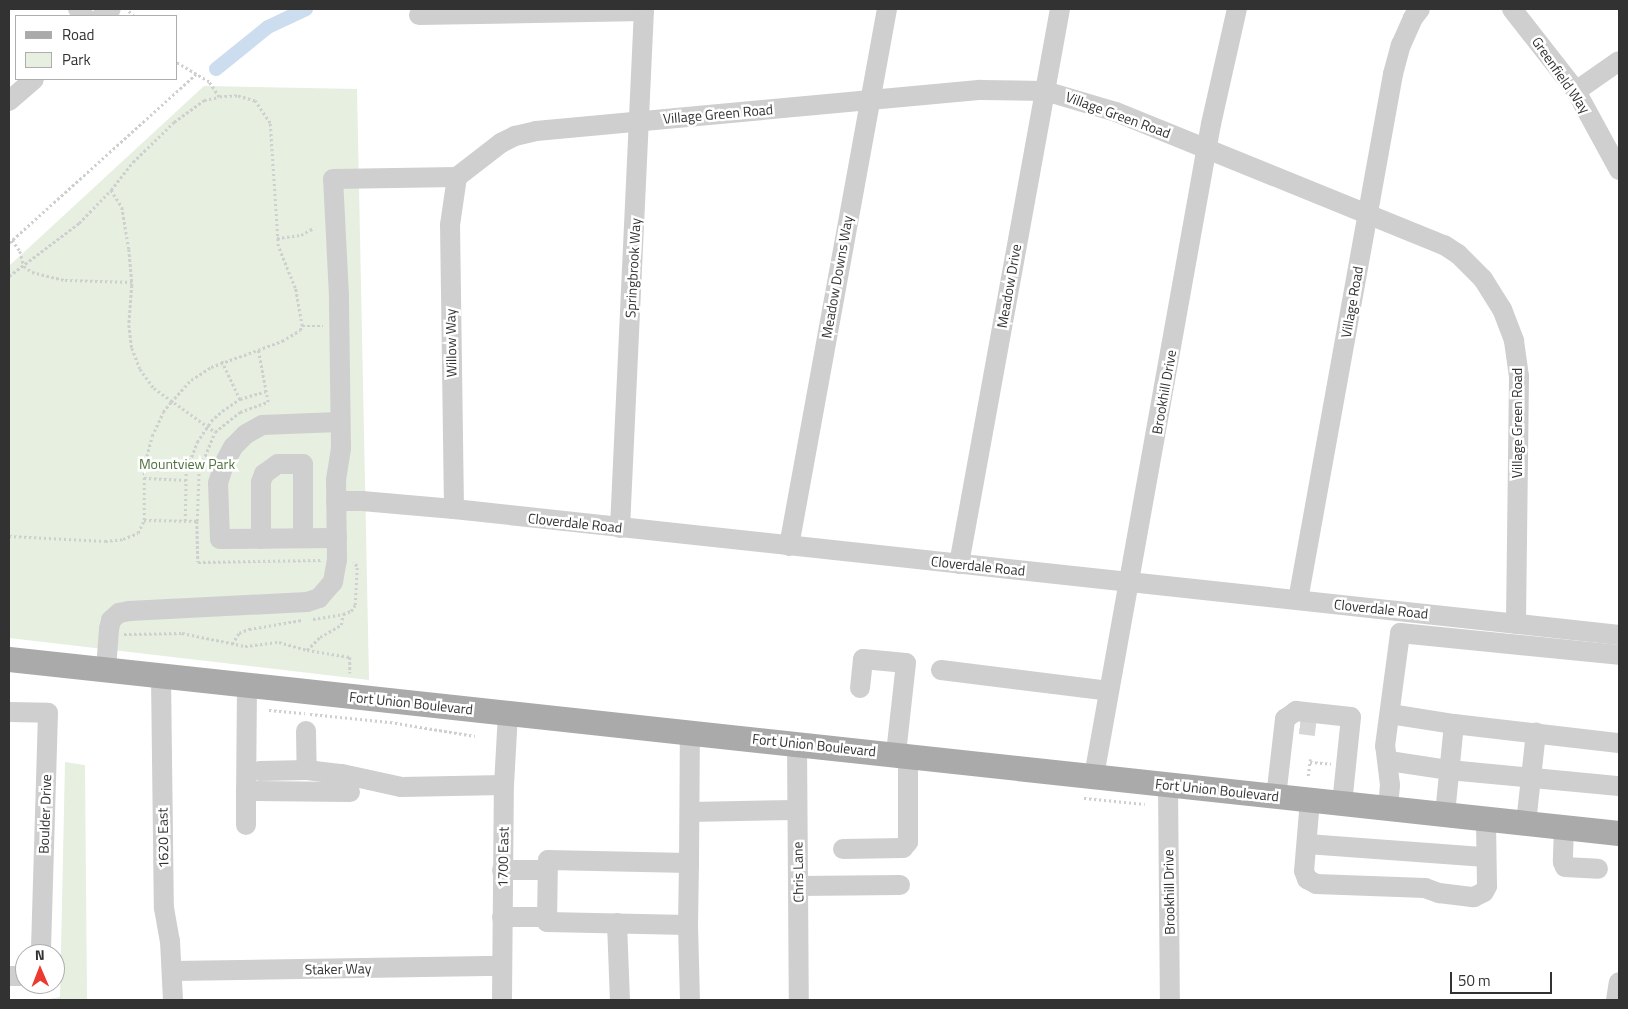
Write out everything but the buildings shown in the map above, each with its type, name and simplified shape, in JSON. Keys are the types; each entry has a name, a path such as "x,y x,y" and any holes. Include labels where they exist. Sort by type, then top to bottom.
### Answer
{"main road":[{"name":"Fort Union Boulevard","path":"9,659 902,755 1089,787 1168,785 1276,797 1309,788 1342,804 1619,833"}],"street":[{"name":"Meadow Downs Way","path":"789,546 887,9"},
{"name":"Meadow Drive","path":"959,564 1060,9"},
{"name":"Brookhill Drive","path":"1089,787 1109,691 1208,149 1237,9"},
{"name":"Village Road","path":"1298,600 1393,74 1401,45 1413,18 1420,9"},
{"name":"Greenfield Way","path":"1512,9 1576,91 1619,170"},
{"path":"105,15 120,10"},
{"path":"419,14 644,10"},
{"name":"Springbrook Way","path":"620,528 644,10"},
{"path":"1576,91 1619,61"},
{"path":"9,101 33,80"},
{"name":"Village Green Road","path":"457,177 501,143 515,136 536,131 981,90 1045,92 1116,112 1444,246 1458,254 1483,279 1502,308 1514,341 1520,376 1516,624"},
{"path":"106,670 111,620 119,613 307,602 319,598 334,582 337,538 337,468 341,447 339,326 333,179 457,177"},
{"name":"Willow Way","path":"454,509 450,225 457,177"},
{"path":"337,538 220,539 218,483 224,464 233,447 246,434 262,425 340,422"},
{"path":"261,538 261,482 264,474 278,464 303,464 303,538"},
{"name":"Cloverdale Road","path":"336,501 362,500 454,509 1619,634"},
{"path":"1388,808 1390,785 1389,761 1385,746 1400,633 1619,655"},
{"path":"843,849 903,848 908,842 902,755 906,663 863,659 860,688"},
{"path":"942,670 1109,691"},
{"name":"1620 East","path":"161,676 164,908 173,970 173,1000"},
{"path":"246,825 247,685"},
{"path":"1342,804 1351,717 1296,711 1302,720 1325,725 1350,725"},
{"name":"Boulder Drive","path":"9,712 48,713 41,944"},
{"name":"1700 East","path":"502,1000 502,870 508,713"},
{"path":"1390,714 1454,724 1619,743"},
{"path":"1276,797 1302,720"},
{"path":"1445,814 1454,724"},
{"path":"306,731 307,770"},
{"path":"690,732 688,925 690,1000"},
{"path":"1526,823 1536,733"},
{"name":"Chris Lane","path":"797,743 800,1000"},
{"path":"1389,761 1449,770 1531,776 1619,786"},
{"path":"260,771 307,770 342,774 400,787 504,785"},
{"name":"Brookhill Drive","path":"1168,785 1170,1000"},
{"path":"1309,788 1304,871 1307,879 1316,884 1425,888 1440,893 1474,897 1484,892 1487,886 1486,819"},
{"path":"246,791 350,792"},
{"path":"690,812 797,810"},
{"path":"1564,827 1563,862 1565,866 1598,869"},
{"path":"1307,844 1486,857"},
{"path":"688,925 548,922 547,870 548,860 690,864"},
{"path":"502,870 547,870"},
{"path":"798,886 900,885"},
{"path":"502,918 547,917"},
{"path":"617,923 620,1000"},
{"name":"Staker Way","path":"173,970 502,966"},
{"path":"1616,1000 1619,982"}],"path":[{"path":"120,10 132,15"},
{"path":"178,63 209,82 218,97"},
{"path":"9,243 79,177 196,74"},
{"path":"9,276 79,223 112,190 132,162 174,122 204,100 237,96 255,101 270,123 278,246 295,288 302,326 300,330 282,341 222,362 191,380 163,412 152,436 144,466 144,520 138,533 123,539 105,541 9,536"},
{"path":"112,190 122,206 132,282 129,325 132,348 140,369 154,388 215,432"},
{"path":"277,238 301,235 312,229"},
{"path":"12,240 24,266 32,272 65,280 132,282"},
{"path":"302,326 339,326"},
{"path":"222,362 240,399"},
{"path":"185,521 186,471 197,442 207,426 222,411 240,399 266,392"},
{"path":"144,478 186,480"},
{"path":"232,644 239,633 249,629 351,612 355,605 357,566 352,561"},
{"path":"307,650 320,637 341,625 343,614"},
{"path":"119,638 126,632 182,633 245,646 280,642 307,650 350,657 350,673"},
{"path":"269,710 390,722 475,736"},
{"path":"1309,788 1310,761 1338,765"},
{"path":"1089,787 1145,804"}],"green space":[{"name":"Mountview Park","path":"204,86 357,89 369,680 9,638 9,266"},
{"path":"65,762 85,765 87,999 44,1000 60,997 60,994 65,994 65,944 61,944"}],"waterway":[{"path":"216,69 268,27 306,9"}],"tunnel":[{"path":"1300,724 1316,726"}]}
